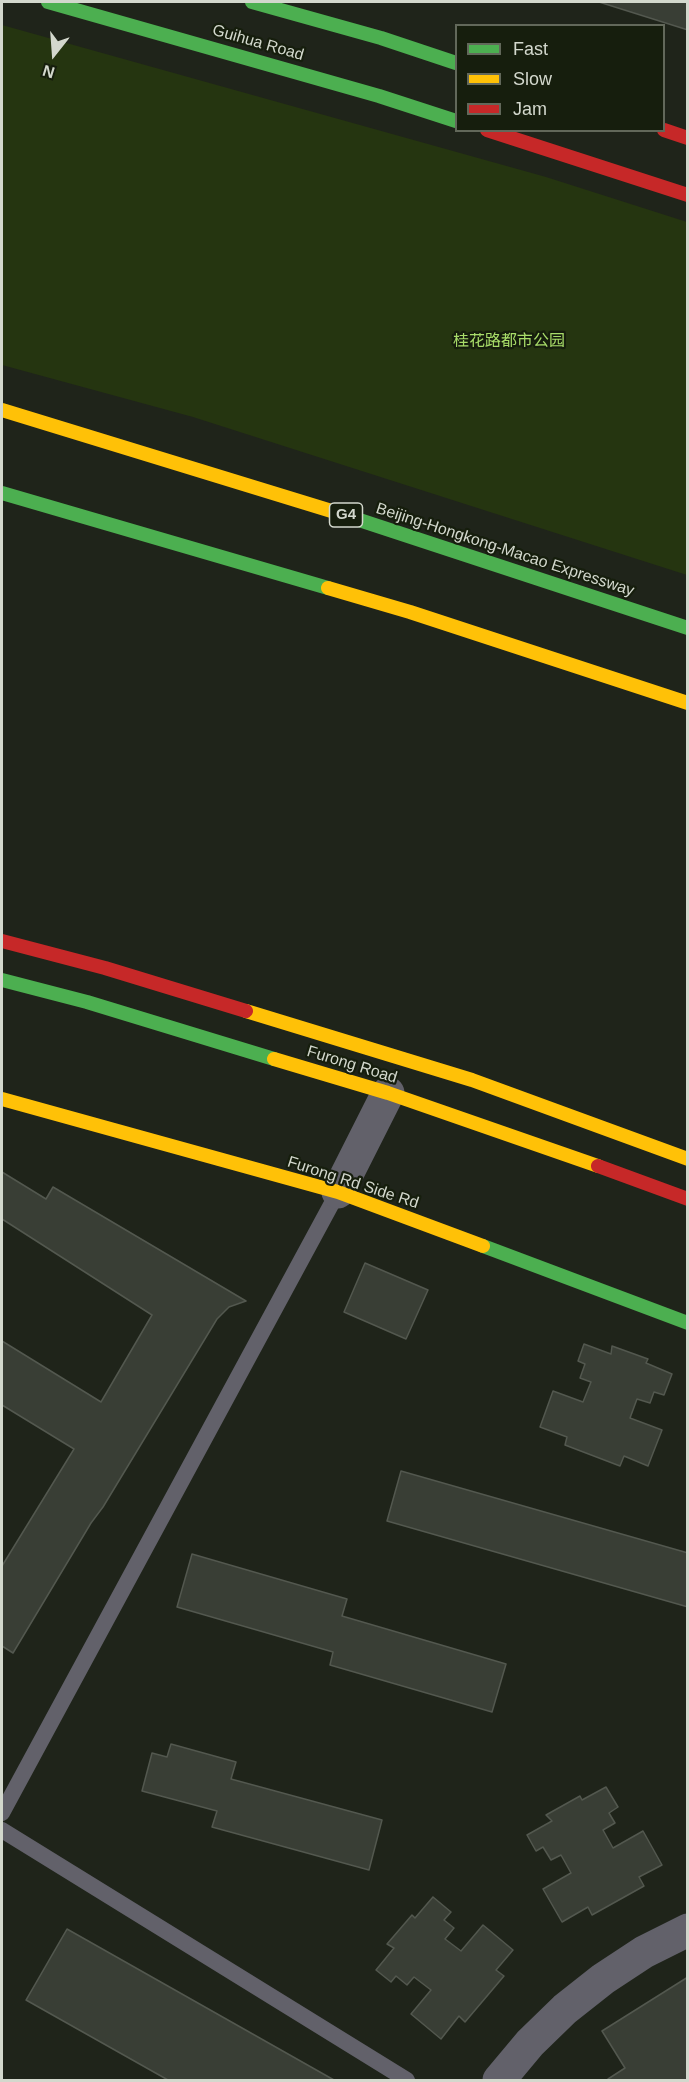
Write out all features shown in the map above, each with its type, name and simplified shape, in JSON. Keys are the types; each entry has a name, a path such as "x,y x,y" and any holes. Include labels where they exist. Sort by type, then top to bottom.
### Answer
{"main road":[{"name":"Guihua Road","path":"48,2 379,96 455,121"},
{"path":"252,2 300,8 455,63"},
{"path":"665,131 687,138"},
{"path":"493,132 687,195"},
{"name":"Beijing-Hongkong-Macao Expressway","path":"2,410 315,505 687,628"},
{"path":"2,493 410,612 687,703"},
{"name":"Furong Road","path":"2,941 105,968 472,1080 687,1159"},
{"name":"Furong Road","path":"2,980 87,1002 388,1093 561,1152 687,1199"},
{"name":"Furong Rd Side Rd","path":"2,1099 338,1192 687,1323"}],"street":[{"path":"338,1192 388,1093"},
{"path":"499,2080 530,2043 565,2009 603,1979 644,1952 687,1930"}],"lane":[{"path":"2,1813 338,1192"},
{"path":"2,1830 407,2080"}],"green space":[{"name":"桂花路都市公园","path":"2,25 546,177 687,222 687,575 193,417 2,365"}],"building":[{"path":"599,2 688,2 688,30"},
{"path":"2,1172 46,1199 53,1187 246,1301 229,1307 217,1319 13,1653 2,1646 2,1566 74,1449 2,1405 2,1341 101,1402 152,1315 2,1219"},
{"path":"365,1263 428,1290 406,1339 344,1312"},
{"path":"584,1344 611,1354 612,1346 648,1359 646,1363 672,1374 664,1395 654,1392 650,1403 637,1399 630,1418 662,1430 648,1466 624,1456 620,1466 565,1445 567,1437 540,1427 553,1391 583,1402 591,1382 580,1378 585,1364 578,1361"},
{"path":"401,1471 688,1553 688,1607 387,1521"},
{"path":"192,1554 347,1599 342,1616 506,1664 492,1712 330,1665 333,1652 177,1607"},
{"path":"171,1744 236,1762 231,1779 382,1820 369,1870 212,1827 217,1811 142,1791 152,1753 167,1757"},
{"path":"606,1787 618,1807 609,1813 615,1823 603,1830 613,1848 643,1831 662,1865 639,1877 644,1886 592,1915 588,1907 562,1922 543,1889 571,1873 561,1855 551,1860 543,1847 536,1851 527,1835 552,1821 546,1815 580,1796 582,1800"},
{"path":"433,1897 451,1912 444,1920 454,1928 445,1939 461,1951 483,1925 513,1950 496,1970 504,1976 465,2022 459,2016 441,2039 411,2014 431,1990 414,1977 407,1985 396,1976 391,1982 376,1970 394,1948 387,1944 412,1915 415,1918"},
{"path":"67,1929 334,2080 168,2080 26,2000"},
{"path":"688,1977 688,2080 609,2080 625,2068 602,2031"}],"traffic: fast":[{"path":"48,2 379,96 455,121"},
{"path":"252,2 381,38 455,63"},
{"path":"2,493 328,588"},
{"path":"338,513 688,628"},
{"path":"2,980 87,1002 274,1059"},
{"path":"483,1246 688,1323"}],"traffic: slow":[{"path":"2,410 338,513"},
{"path":"328,588 410,612 688,703"},
{"path":"246,1011 472,1080 688,1159"},
{"path":"274,1059 388,1093 598,1166"},
{"path":"2,1099 338,1192 483,1246"}],"traffic: jam":[{"path":"665,130 688,138"},
{"path":"493,132 688,195"},
{"path":"2,941 105,968 246,1011"},
{"path":"598,1166 688,1199"}]}
